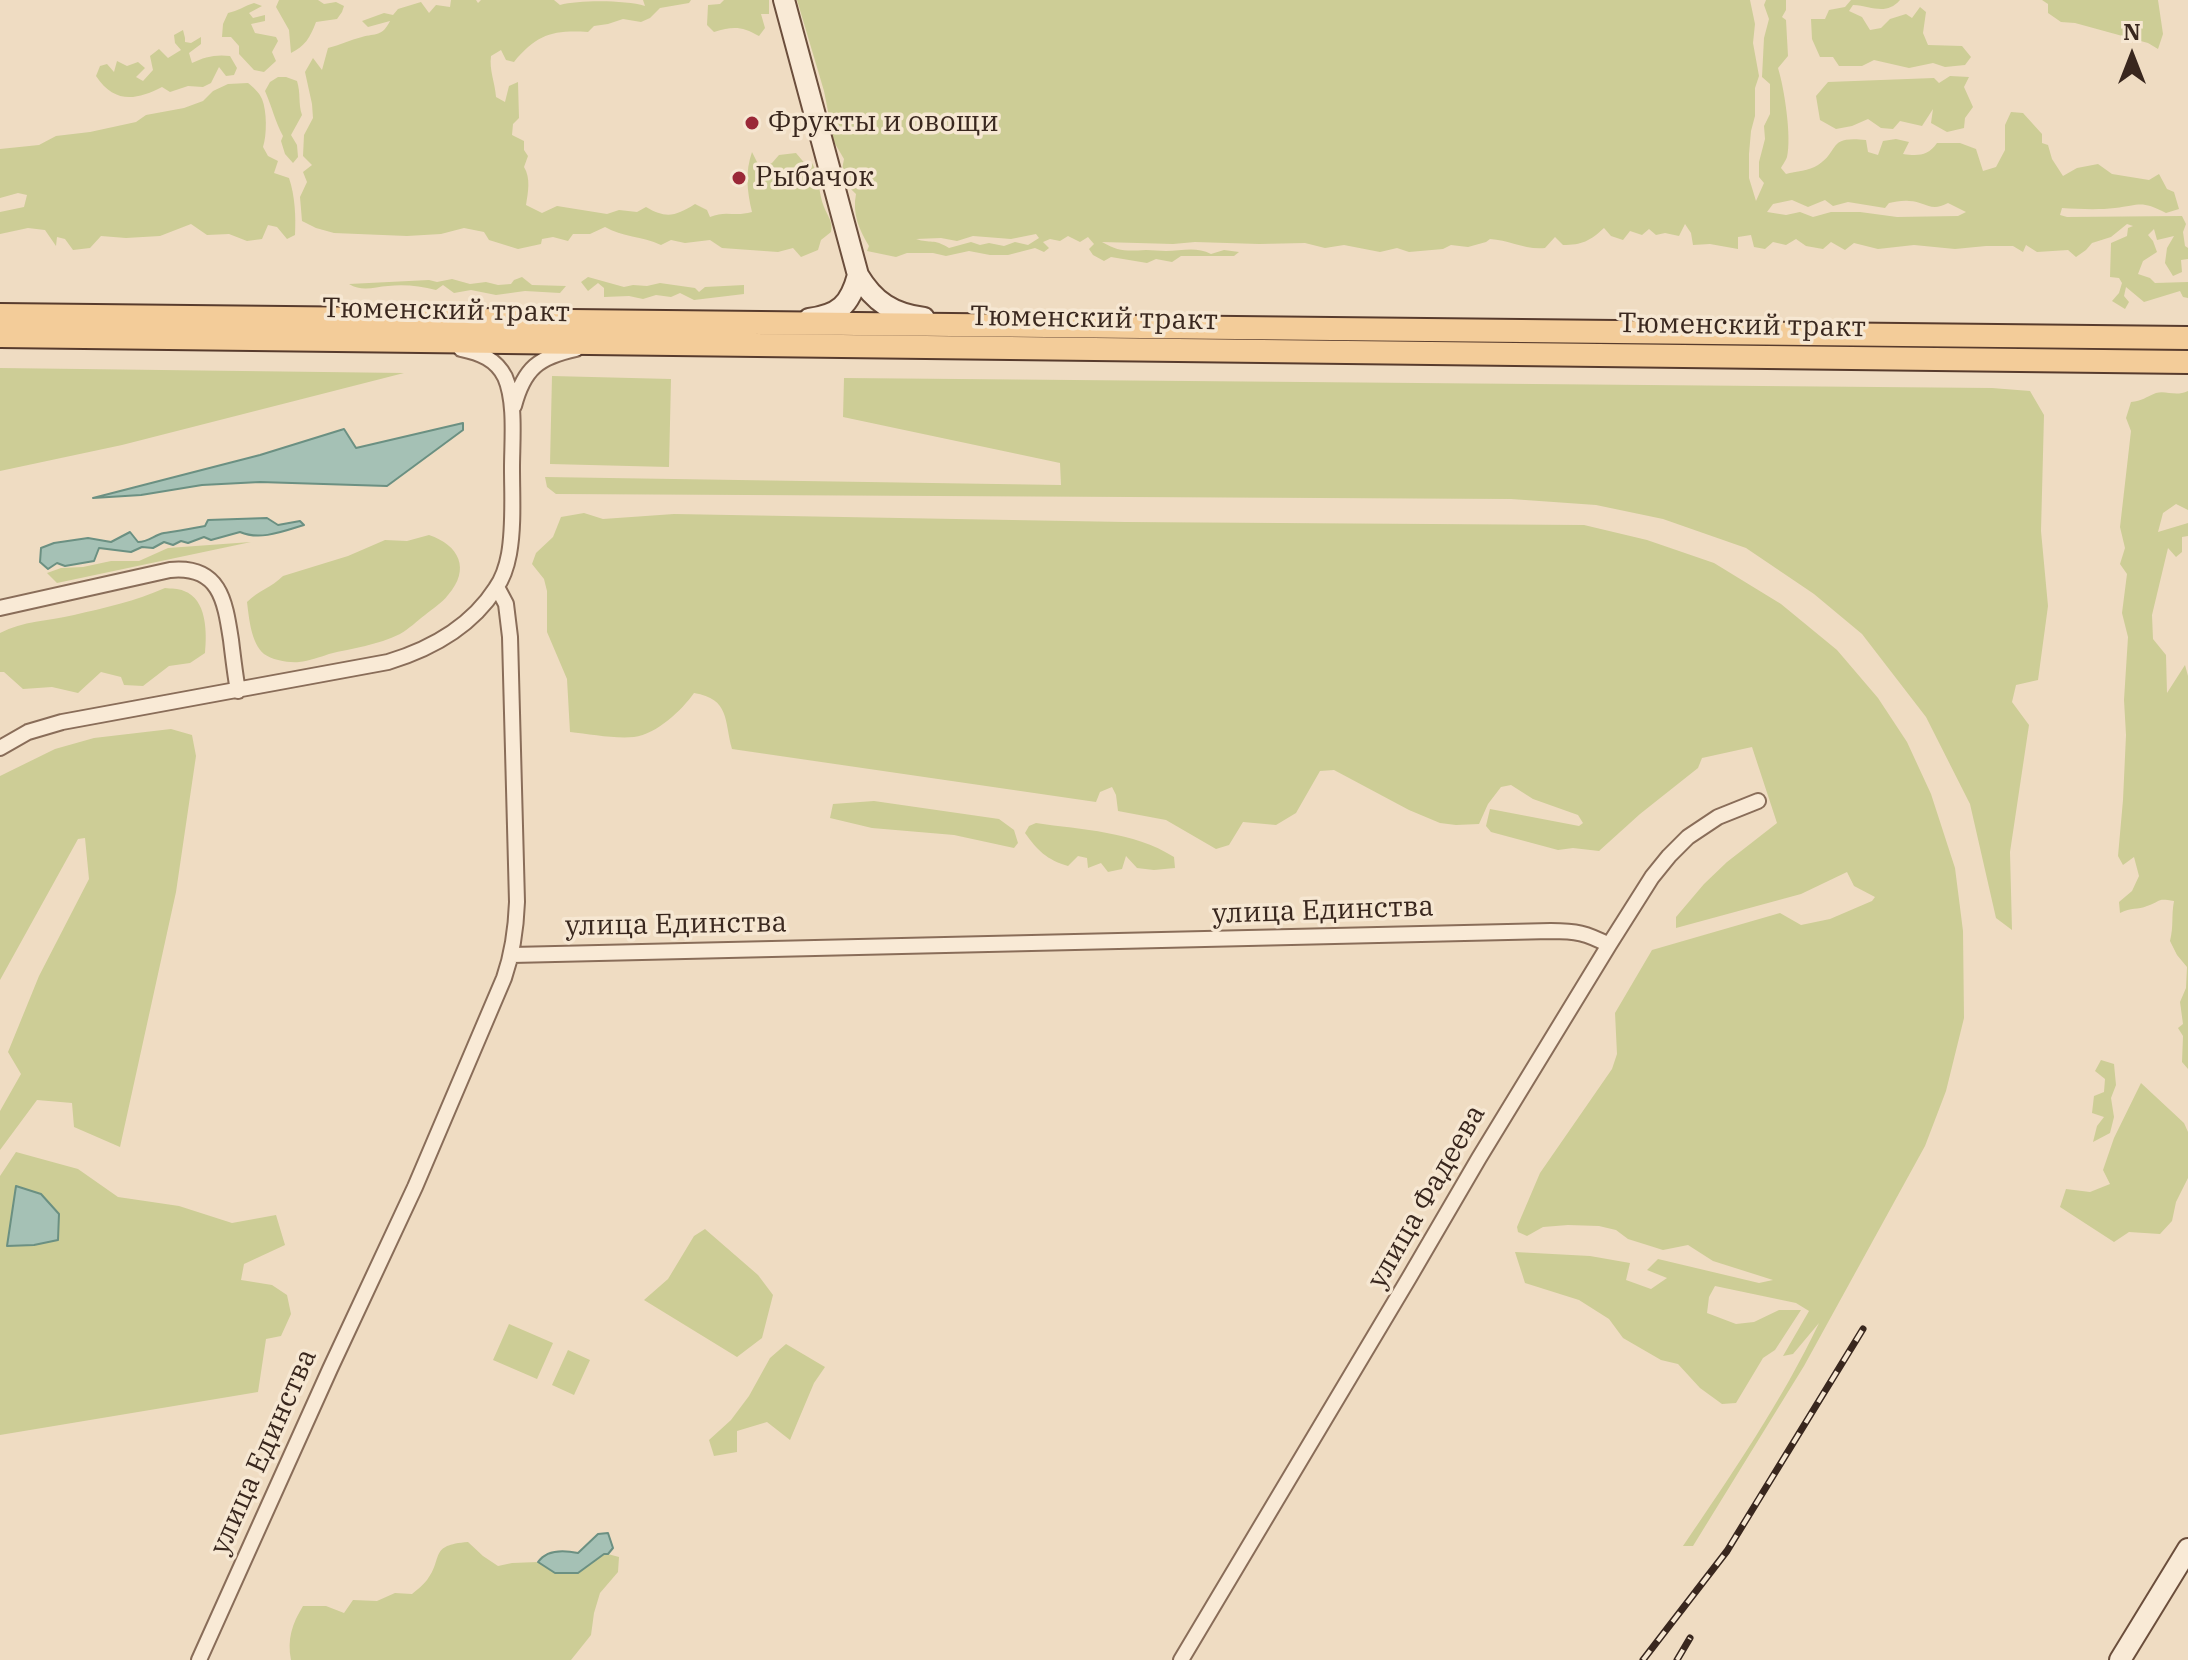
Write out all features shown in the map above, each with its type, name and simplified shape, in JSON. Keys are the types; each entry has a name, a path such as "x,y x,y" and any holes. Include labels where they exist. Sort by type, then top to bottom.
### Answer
{"main road":[{"name":"Тюменский тракт","path":"0,315 2188,338"},
{"name":"Тюменский тракт","path":"0,336 2188,362"}],"street":[{"path":"784,0 858,275 881,304 901,314 991,326"},
{"path":"780,324 836,312 850,299 858,275"},
{"path":"0,748 28,732 62,722 370,667 408,656 437,643 466,623 497,587 509,556 512,414 506,380 489,358 474,351 417,341"},
{"path":"512,414 522,380 537,364 562,352 605,343"},
{"path":"0,608 170,570 194,571 212,581 224,601 238,691"},
{"path":"497,587 506,604 510,637 517,902 512,955"},
{"name":"улица Фадеева","path":"1181,1660 1479,1158 1652,877 1688,837 1718,817 1758,801"},
{"name":"улица Единства","path":"199,1660 415,1187 512,955 1551,931 1587,933 1609,945"},
{"path":"2120,1660 2188,1549"}],"green space":[{"path":"279,0 318,0 324,4 336,2 344,6 337,19 316,22 306,41 291,53 289,30 276,7"},
{"path":"451,0 476,0 478,3 481,0 554,0 560,5 614,2 645,6 643,0 691,0 689,3 660,8 641,22 623,19 594,26 588,32 546,36 530,45 514,62 506,60 501,50 491,56 496,97 505,102 509,86 518,82 519,118 513,124 512,135 524,141 528,156 524,167 528,181 526,205 542,213 557,206 607,214 619,210 637,212 646,207 671,214 695,204 707,210 710,217 752,212 748,167 752,152 760,168 772,163 779,155 796,153 807,166 812,163 815,168 822,201 831,222 831,232 821,240 818,250 801,257 793,248 778,252 722,248 710,240 685,243 671,240 661,245 605,227 590,234 573,234 568,241 553,237 542,239 541,244 518,249 489,240 484,232 464,228 441,234 407,236 334,233 302,221 300,197 307,182 303,172 312,165 303,156 304,135 313,118 305,72 313,58 322,70 328,48 378,34 390,21 368,27 362,21 384,13 393,15 398,9 421,2 429,13 436,5 450,7"},
{"path":"724,0 769,0 769,14 761,14 765,28 759,36 737,28 714,32 707,25 708,5 720,4"},
{"path":"797,0 1750,0 1759,76 1755,88 1755,116 1749,154 1749,178 1756,201 1764,183 1759,177 1759,162 1765,139 1764,126 1770,114 1770,84 1762,77 1764,38 1769,19 1764,5 1766,0 1786,0 1782,17 1786,20 1788,56 1778,68 1788,125 1787,157 1781,168 1786,174 1814,167 1839,142 1853,139 1866,140 1868,152 1878,155 1883,141 1896,139 1909,142 1903,154 1913,155 1926,153 1937,143 1960,143 1976,149 1983,171 1996,167 2005,150 2005,125 2011,112 2023,113 2042,134 2042,143 2048,145 2052,159 2063,176 2077,168 2098,164 2112,174 2149,180 2159,174 2167,189 2174,192 2179,209 2166,213 2140,204 2102,209 2062,208 2060,215 2182,216 2186,224 2183,232 2188,259 2181,260 2182,272 2173,276 2165,263 2167,248 2174,236 2157,240 2154,229 2148,235 2157,252 2143,261 2138,274 2155,283 2188,282 2188,298 2183,297 2180,291 2144,302 2126,287 2124,296 2129,302 2125,309 2112,301 2122,283 2119,278 2110,277 2111,243 2127,236 2128,228 2133,226 2127,224 2111,237 2092,243 2076,257 2068,250 2037,252 2026,245 2023,252 2013,246 1955,249 1914,245 1878,249 1854,243 1845,250 1831,242 1823,249 1806,246 1796,239 1786,245 1773,242 1765,249 1754,247 1751,235 1738,237 1738,249 1710,244 1693,245 1691,233 1685,224 1679,236 1656,235 1649,229 1642,235 1630,231 1623,240 1611,236 1604,228 1581,243 1563,245 1555,237 1545,248 1490,239 1468,247 1451,245 1443,249 1409,252 1397,248 1380,252 1344,245 1325,248 1305,243 1102,242 1128,251 1239,252 1234,256 1181,256 1172,262 1156,259 1147,263 1111,257 1104,261 1089,249 1094,244 1088,237 1080,242 1068,236 1060,241 1050,239 1043,242 1049,248 1044,252 1035,248 1008,255 969,251 946,256 907,253 896,257 867,251 869,246 856,215 856,194 844,178 844,159 834,142 824,91","holes":["1792,200 1808,207 1825,200 1833,206 1848,202 1885,208 1889,203 1902,201 1915,201 1932,207 1948,203 1966,212 1958,216 1897,217 1860,212 1831,212 1813,217 1800,212 1786,215 1767,212 1773,204","1036,234 1039,238 1028,245 1015,242 1004,246 980,245 971,242 949,248 916,239 957,241 973,236 1011,239"]},
{"path":"1851,0 1900,0 1884,9 1853,5 1849,11 1862,17 1870,30 1881,28 1890,19 1906,14 1912,18 1920,7 1926,12 1923,33 1928,45 1962,46 1971,57 1965,65 1945,67 1933,63 1909,68 1874,60 1862,66 1839,66 1833,57 1820,57 1812,39 1811,19 1825,19 1829,10 1845,7"},
{"path":"2042,0 2158,0 2163,34 2158,49 2148,43 2061,22 2048,13 2048,4"},
{"path":"254,3 262,6 249,13 253,18 265,15 265,21 251,24 255,33 276,37 278,41 272,52 276,61 264,72 254,70 239,54 239,46 231,37 222,37 228,13"},
{"path":"183,30 185,42 191,43 201,37 201,44 189,53 192,63 210,56 230,56 237,68 234,75 226,76 219,67 211,83 203,87 188,86 170,92 162,87 134,97 110,91 96,76 100,66 107,64 114,72 117,61 127,66 138,62 145,68 136,77 143,81 153,70 150,56 159,49 168,58 181,50 175,43 174,35"},
{"path":"1950,76 1969,77 1964,87 1973,107 1965,118 1964,128 1947,132 1931,123 1933,109 1922,126 1900,121 1893,129 1881,128 1868,119 1836,129 1820,120 1816,96 1828,82 1934,78 1939,83"},
{"path":"278,77 297,81 298,86 302,115 291,135 297,145 298,157 293,163 285,154 281,141 283,136 265,91 270,82"},
{"path":"248,83 264,104 266,123 263,147 268,156 278,161 274,173 289,178 295,206 295,235 287,239 277,227 268,225 262,239 247,241 229,234 207,235 191,224 160,236 101,236 90,248 73,250 65,239 57,237 56,246 45,230 28,228 0,234 0,212 24,207 27,195 18,193 0,198 0,149 39,145 56,136 136,122 146,115 203,101 213,91 228,84"},
{"path":"522,277 532,285 566,286 560,293 525,291 496,295 471,290 454,293 443,285 436,290 406,285 363,288 349,284 452,279 470,284 486,282 498,285 511,284"},
{"path":"588,277 624,287 660,283 695,288 699,292 705,287 744,285 744,294 694,300 680,293 671,297 656,295 643,299 604,297 604,288 598,283 588,291 581,282"},
{"path":"0,368 404,373 122,445 0,471"},
{"path":"552,376 671,379 669,467 550,464"},
{"path":"844,378 1992,388 2030,391 2044,415 2041,531 2048,606 2038,680 2016,685 2012,702 2029,725 2010,852 2012,930 1996,918 1970,804 1926,717 1862,634 1814,594 1746,548 1663,519 1596,505 1511,499 556,494 547,487 545,477 1061,485 1060,463 843,417"},
{"path":"2188,391 2188,510 2176,504 2163,513 2158,532 2188,523 2188,536 2182,537 2182,552 2176,557 2168,548 2152,615 2153,639 2166,655 2167,693 2185,665 2188,676 2188,1069 2182,1062 2183,1036 2178,1028 2183,1024 2180,1002 2186,988 2187,967 2170,941 2174,901 2162,900 2120,913 2119,902 2132,891 2139,876 2134,857 2123,865 2118,856 2126,735 2124,700 2128,637 2122,613 2127,574 2120,564 2125,548 2120,527 2131,431 2126,418 2131,402 2156,393"},
{"path":"584,513 603,519 674,514 1125,522 1584,525 1647,540 1714,563 1781,604 1837,650 1878,698 1907,742 1931,794 1955,868 1963,931 1964,1018 1946,1091 1925,1146 1804,1366 1693,1546 1683,1546 1773,1409 1819,1323 1793,1354 1783,1356 1809,1311 1796,1303 1715,1286 1709,1297 1707,1313 1736,1324 1754,1322 1779,1310 1801,1310 1775,1350 1763,1358 1736,1403 1722,1404 1700,1388 1678,1364 1661,1360 1623,1338 1609,1319 1579,1300 1525,1283 1515,1252 1590,1256 1630,1263 1626,1280 1651,1289 1667,1278 1647,1270 1658,1259 1759,1283 1773,1280 1713,1261 1688,1245 1663,1250 1599,1226 1543,1227 1527,1236 1518,1232 1517,1227 1540,1173 1612,1069 1617,1054 1615,1013 1652,950 1780,913 1801,925 1830,919 1875,897 1854,886 1847,872 1801,894 1676,928 1676,917 1704,884 1777,823 1752,747 1702,758 1698,768 1599,851 1558,850 1491,832 1486,826 1490,809 1579,826 1583,823 1578,815 1533,799 1511,785 1501,787 1488,804 1479,824 1456,825 1440,823 1409,810 1334,770 1320,771 1296,813 1276,825 1243,822 1229,845 1216,849 1166,820 1118,811 1112,787 1100,792 1096,802 732,749 720,706 706,696 694,693 668,720 643,735 619,737 570,732 567,679 547,632 544,579 532,564 536,553 553,537 561,517"},
{"path":"429,535 448,545 454,552 460,567 459,576 443,601 403,632 374,644 299,662 264,654 256,643 247,602 283,576 348,556 385,540 407,541"},
{"path":"251,542 57,583 47,573 111,561 139,561 168,548"},
{"path":"165,588 179,589 192,595 204,618 205,653 190,663 169,666 143,686 124,685 121,677 101,672 78,693 52,687 23,689 0,672 0,633 27,624 120,604"},
{"path":"171,729 192,735 196,756 176,892 120,1147 74,1127 72,1103 37,1100 0,1150 0,1111 21,1074 8,1052 39,976 89,879 85,838 78,839 0,980 0,776 55,749 94,738"},
{"path":"874,801 999,819 1014,830 1018,843 1014,848 954,835 872,828 830,818 833,804"},
{"path":"1036,823 1107,833 1142,842 1174,857 1175,868 1137,868 1126,856 1122,869 1108,872 1101,863 1088,868 1087,858 1078,856 1068,866 1061,864 1038,849 1025,833 1029,826"},
{"path":"2101,1060 2114,1064 2116,1085 2111,1098 2114,1117 2110,1133 2093,1142 2097,1126 2104,1117 2092,1113 2094,1096 2104,1092 2105,1079 2095,1071"},
{"path":"2141,1083 2184,1123 2188,1132 2188,1178 2176,1202 2172,1221 2160,1234 2129,1232 2114,1242 2060,1207 2066,1189 2090,1192 2110,1184 2103,1170 2114,1138"},
{"path":"16,1152 78,1169 118,1197 179,1206 232,1223 276,1215 285,1245 244,1264 241,1280 272,1285 287,1295 291,1314 281,1336 266,1339 258,1392 0,1435 0,1176"},
{"path":"705,1229 758,1275 773,1295 762,1338 737,1357 644,1300 668,1279 694,1236"},
{"path":"509,1324 553,1343 537,1379 493,1360"},
{"path":"786,1344 825,1367 814,1383 790,1440 767,1422 737,1431 737,1452 714,1456 709,1440 731,1420 749,1396 770,1358"},
{"path":"568,1350 590,1360 574,1395 552,1385"},
{"path":"468,1542 498,1566 538,1562 555,1573 578,1573 604,1553 619,1557 618,1572 600,1593 591,1635 571,1660 291,1660 291,1632 303,1606 326,1606 344,1613 353,1600 377,1601 395,1593 412,1594 427,1580 442,1550"}],"shaded area":[{"path":"463,423 463,430 387,486 260,482 202,485 141,495 93,498 260,455 344,429 356,448"},
{"path":"267,518 278,525 300,521 304,525 256,536 240,532 211,540 204,537 188,543 181,541 173,545 164,542 153,548 142,547 131,552 99,548 94,561 65,566 57,563 48,569 40,562 41,548 54,543 88,538 111,542 130,532 138,542 142,542 164,533 205,526 208,520"},
{"path":"16,1186 41,1194 59,1214 58,1240 7,1246"},
{"path":"608,1533 613,1548 578,1573 555,1573 538,1562 551,1553 578,1553 598,1534"}],"railway":[{"path":"1643,1660 1727,1551 1863,1329"},
{"path":"1677,1660 1690,1638"}],"place":[{"name":"Фрукты и овощи","path":"752,123"},
{"name":"Рыбачок","path":"739,178"}]}
